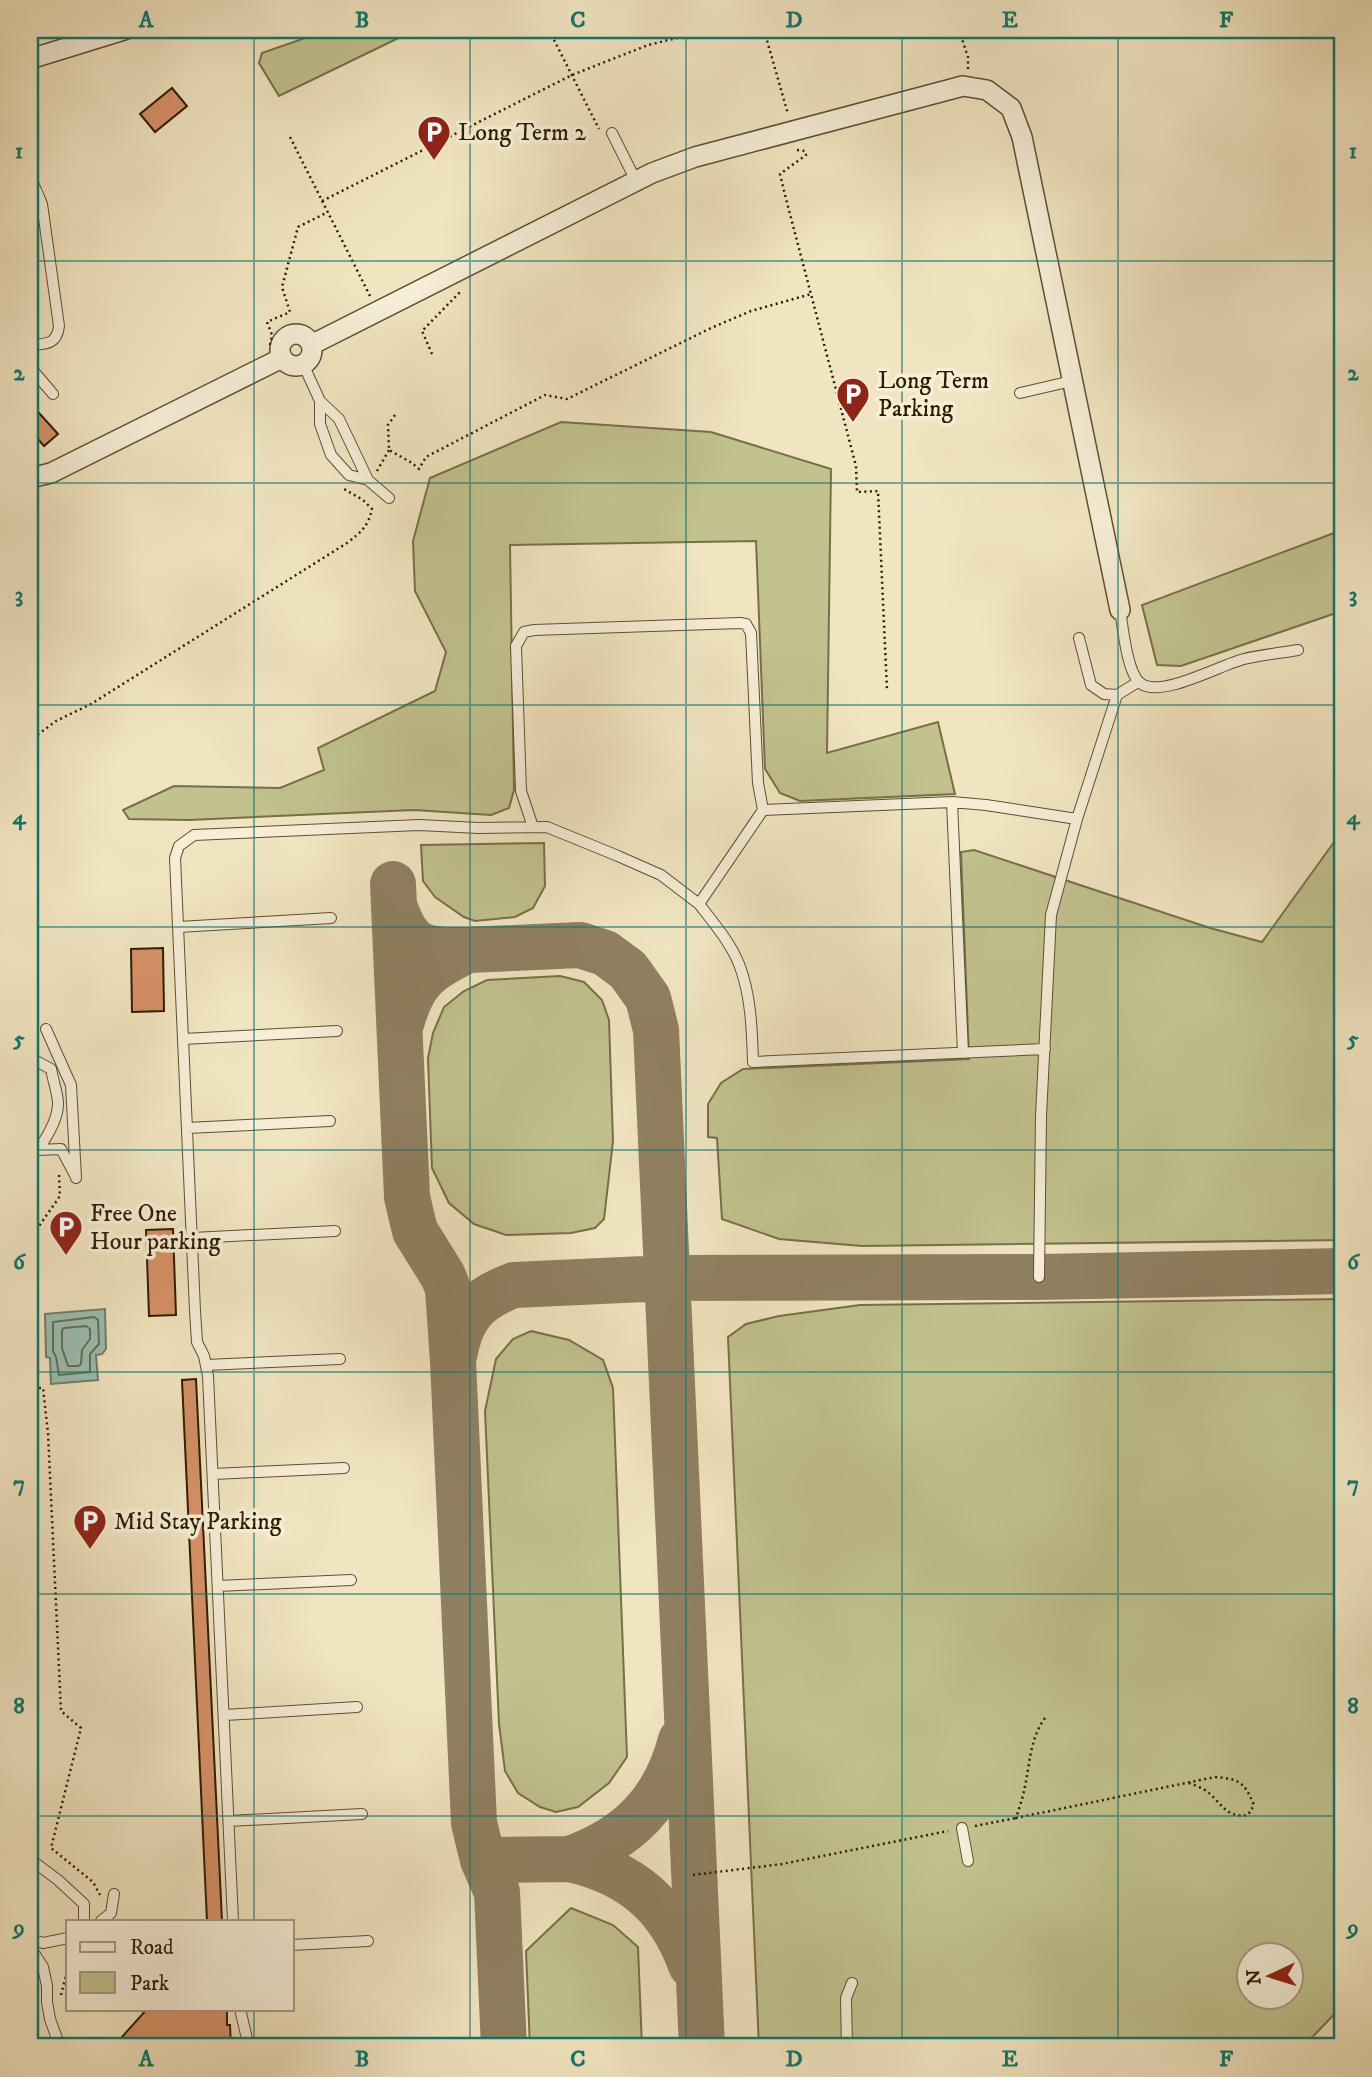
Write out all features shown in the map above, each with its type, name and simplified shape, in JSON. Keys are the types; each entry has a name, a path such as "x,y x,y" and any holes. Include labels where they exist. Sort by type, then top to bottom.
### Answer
{"street":[{"path":"30,59 124,30"},
{"path":"311,345 636,181 695,157 793,141 963,86 987,90 1011,108 1022,137 1120,610"},
{"path":"30,478 51,472 276,352 288,335 306,337 312,351 303,364 291,366 276,352"}],"lane":[{"path":"608,135 636,181"},
{"path":"30,176 42,204 58,335 55,341 48,344 30,345"},
{"path":"303,364 320,401 339,419 368,480 389,498"},
{"path":"30,367 53,394"},
{"path":"1020,393 1072,381"},
{"path":"320,401 320,424 331,455 349,475 368,480"},
{"path":"1120,610 1131,668 1138,681 1148,688 1165,688 1243,660 1298,650"},
{"path":"533,827 521,791 516,646 524,632 746,624 751,633 758,783 763,810 699,904"},
{"path":"1079,638 1091,685 1104,694 1117,695 1138,681"},
{"path":"1039,1277 1041,1116 1051,915 1077,819 1117,695"},
{"path":"763,810 952,802 1077,819"},
{"path":"952,802 963,1053"},
{"path":"233,1920 208,1376 197,1342 175,858 179,846 194,835 419,825 547,827 661,875 699,904 728,944 738,963 750,1009 753,1062 1045,1048"},
{"path":"178,927 331,918"},
{"path":"34,1153 61,1149 76,1178 71,1085 46,1029"},
{"path":"183,1039 337,1031"},
{"path":"30,1061 34,1060 51,1069 58,1105 51,1129 34,1153"},
{"path":"187,1128 330,1121"},
{"path":"192,1238 335,1231"},
{"path":"206,1365 340,1359"},
{"path":"213,1474 344,1468"},
{"path":"218,1586 351,1580"},
{"path":"225,1715 357,1707"},
{"path":"229,1821 362,1814"},
{"path":"962,1828 968,1861"},
{"path":"30,1859 58,1880 84,1905 83,1920"},
{"path":"102,1920 111,1913 114,1894"},
{"path":"30,1939 43,1943 66,1938"},
{"path":"294,1945 368,1941"},
{"path":"30,1947 43,1967 50,2019 60,2047"},
{"path":"847,2047 846,1997 852,1983"},
{"path":"240,2010 249,2047"}],"path":[{"path":"549,30 608,135"},
{"path":"322,201 572,75 648,46 710,30"},
{"path":"764,30 793,141 806,155 780,174 856,466 857,492 878,491 887,690"},
{"path":"959,30 968,57 968,87"},
{"path":"290,137 378,311"},
{"path":"276,352 267,323 290,312 282,288 298,227 328,212"},
{"path":"432,354 422,331 478,274 473,263"},
{"path":"395,415 388,425 389,450 419,470 426,457 545,395 567,399 711,328 751,311 811,294"},
{"path":"37,747 32,739 55,721 91,704 360,533 369,522 372,509 339,484"},
{"path":"30,1386 43,1388 47,1422 61,1711 81,1728 51,1848 93,1882 111,1913"},
{"path":"1016,1818 1037,1729 1045,1718"},
{"path":"693,1875 782,1864 1215,1777 1234,1779 1247,1787 1254,1805 1248,1815 1237,1817 1205,1790 1189,1783"},
{"path":"60,2000 66,1976"}],"green space":[{"path":"328,30 415,30 279,96 259,63 262,53"},
{"path":"561,422 711,432 831,469 827,753 938,722 955,794 800,801 780,793 765,769 756,541 510,545 514,790 509,808 491,815 414,810 189,820 129,819 123,810 174,786 280,788 324,770 318,748 435,691 446,652 415,591 413,541 430,478"},
{"path":"1342,530 1342,611 1181,666 1157,665 1142,605"},
{"path":"1342,831 1342,1240 862,1246 779,1239 722,1219 717,1138 708,1137 708,1104 721,1083 743,1069 969,1059 961,852 974,850 1210,928 1262,942"},
{"path":"544,843 545,886 533,908 515,917 475,921 464,917 435,897 423,881 421,845"},
{"path":"560,976 584,982 602,1000 609,1020 613,1141 604,1219 595,1228 571,1233 506,1235 474,1224 449,1203 432,1168 428,1058 433,1033 444,1007 464,991 487,980"},
{"path":"1342,1299 1342,2006 1303,2047 759,2047 728,1337 746,1324 779,1316 860,1305"},
{"path":"531,1331 569,1340 603,1360 613,1388 627,1757 609,1783 578,1807 556,1812 540,1807 518,1793 505,1771 499,1724 485,1411 496,1359 513,1339"},
{"path":"571,1908 613,1925 638,1947 642,2047 530,2047 526,1951"}],"water":[{"path":"105,1309 106,1349 102,1354 96,1355 98,1380 51,1384 50,1358 46,1357 45,1314"}],"building":[{"path":"172,88 187,106 155,132 140,114"},
{"path":"30,403 58,434 44,446 30,430"},
{"path":"163,948 164,1011 132,1012 131,949"},
{"path":"173,1229 176,1315 149,1316 146,1230"},
{"path":"196,1379 222,1920 207,1920 182,1380"},
{"path":"146,2010 227,2010 231,2047 113,2047"}],"taxiway":[{"path":"393,884 407,1197 415,1231 448,1289 474,1823 483,1860 497,1892 504,2047"},
{"path":"394,905 406,931 420,945 440,950 468,950 442,963 424,978 411,997 401,1024"},
{"path":"468,950 580,945 605,953 628,970 648,998 656,1030 702,2047"},
{"path":"454,1356 461,1330 472,1311 490,1296 514,1285 666,1278 1039,1277 1342,1271"},
{"path":"681,1740 665,1782 642,1815 610,1840 570,1859 612,1873 646,1895 672,1926 691,1965"},
{"path":"483,1860 570,1859"}],"place":[{"name":"Long Term 2","path":"434,162"},
{"name":"Long Term Parking","path":"853,424"},
{"name":"Free One Hour parking","path":"66,1257"},
{"name":"Mid Stay Parking","path":"90,1551"}]}
